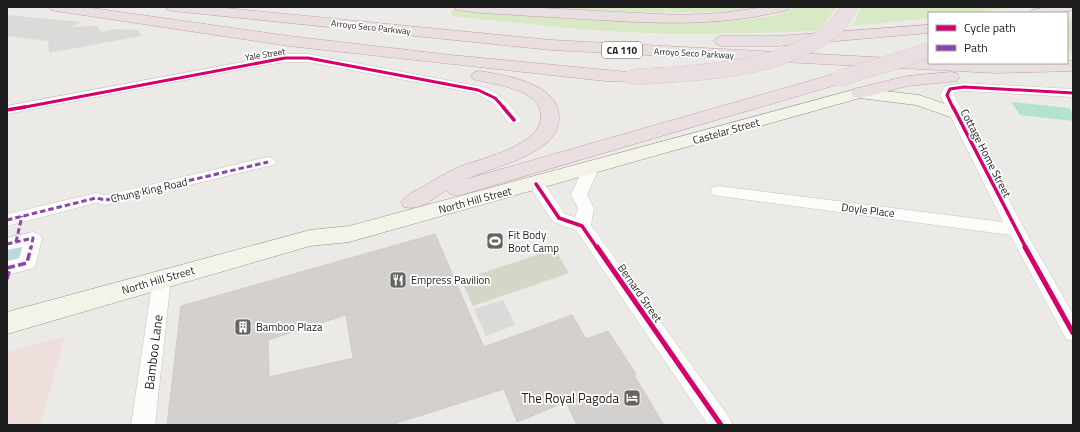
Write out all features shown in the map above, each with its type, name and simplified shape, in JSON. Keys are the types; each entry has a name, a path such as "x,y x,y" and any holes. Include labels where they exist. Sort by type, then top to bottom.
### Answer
{"highway":[{"path":"56,7 289,41 450,60 605,76 632,77 675,76 721,70 752,64 793,52 818,41 830,32 846,16 850,7"},
{"name":"Arroyo Seco Parkway","path":"173,7 551,45 996,68 1073,66"},
{"name":"Arroyo Seco Parkway","path":"293,7 551,33 661,40 778,41 928,29"},
{"path":"461,7 576,15 704,19 732,18 782,7"},
{"path":"1042,12 1067,7"},
{"path":"1052,12 1067,7"},
{"path":"289,41 504,80 524,87 535,93 546,103 550,112 550,122 545,133 534,143 512,155 467,172 412,202"},
{"path":"412,202 928,51"},
{"path":"860,93 907,81 934,77 1073,75"}],"main road":[{"path":"860,93 919,100 956,114"},
{"name":"Castelar Street","path":"591,168 860,93"},
{"name":"North Hill Street","path":"7,323 162,278 310,238 349,234 591,168"},
{"name":"North Hill Street","path":"310,238 343,221 412,202"}],"street":[{"name":"Yale Street","path":"7,110 253,63 297,57 478,90 498,99 514,120"},
{"name":"Cottage Home Street","path":"1073,93 956,87 950,89 947,95 1016,230 1073,333"},
{"name":"Chung King Road","path":"15,218 96,198 106,200 268,162"},
{"path":"536,184 559,218 582,226 586,208 579,196 581,188 591,168"},
{"name":"Doyle Place","path":"719,191 1016,230"},
{"path":"8,272 27,263 33,238 11,243 15,218"},
{"name":"Bernard Street","path":"582,226 721,425"},
{"name":"Bamboo Lane","path":"143,425 162,278"}],"shaded area":[{"path":"7,15 81,22 72,27 98,27 101,32 117,29 138,30 141,36 49,53 48,41 7,36"},
{"path":"555,249 569,273 473,306 461,280"},
{"path":"503,300 515,325 486,336 474,309"},
{"path":"65,336 40,425 7,425 7,352"}],"green space":[{"path":"641,7 666,9 673,7 759,7 681,13 551,8"},
{"path":"797,7 836,7 824,25 815,31 711,34 624,32 550,26 452,16 451,10 576,18 704,23 770,17"},
{"path":"861,7 1011,7 982,12 928,12 928,18 853,26"},
{"path":"1073,19 1073,53 1068,53 1068,21"},
{"path":"1011,102 1069,108 1073,114 1073,121 1020,115"}],"water":[{"path":"25,245 22,260 7,264 7,250"}],"building":[{"name":"Bamboo Plaza","path":"435,234 484,347 572,315 586,339 608,331 636,374 634,375 664,425 577,425 566,402 517,422 504,389 391,425 167,425 181,306","holes":["346,315 353,358 269,377 268,340"]}],"marked path":[{"path":"7,220 96,198 106,200 268,162"},
{"path":"16,242 22,216"},
{"path":"7,244 33,238 27,263 7,268"},
{"path":"7,279 10,268"}],"cycle path":[{"path":"7,110 253,63 285,58 308,58 485,92 495,98 514,120"},
{"path":"1073,93 964,87 950,89 947,95 1016,230 1073,333"},
{"path":"536,184 559,218 582,226 721,425"}],"place":[{"name":"Fit Body Boot Camp","path":"495,241"},
{"name":"Empress Pavilion","path":"398,280"},
{"name":"Bamboo Plaza","path":"243,327"},
{"name":"The Royal Pagoda","path":"632,398"}]}
